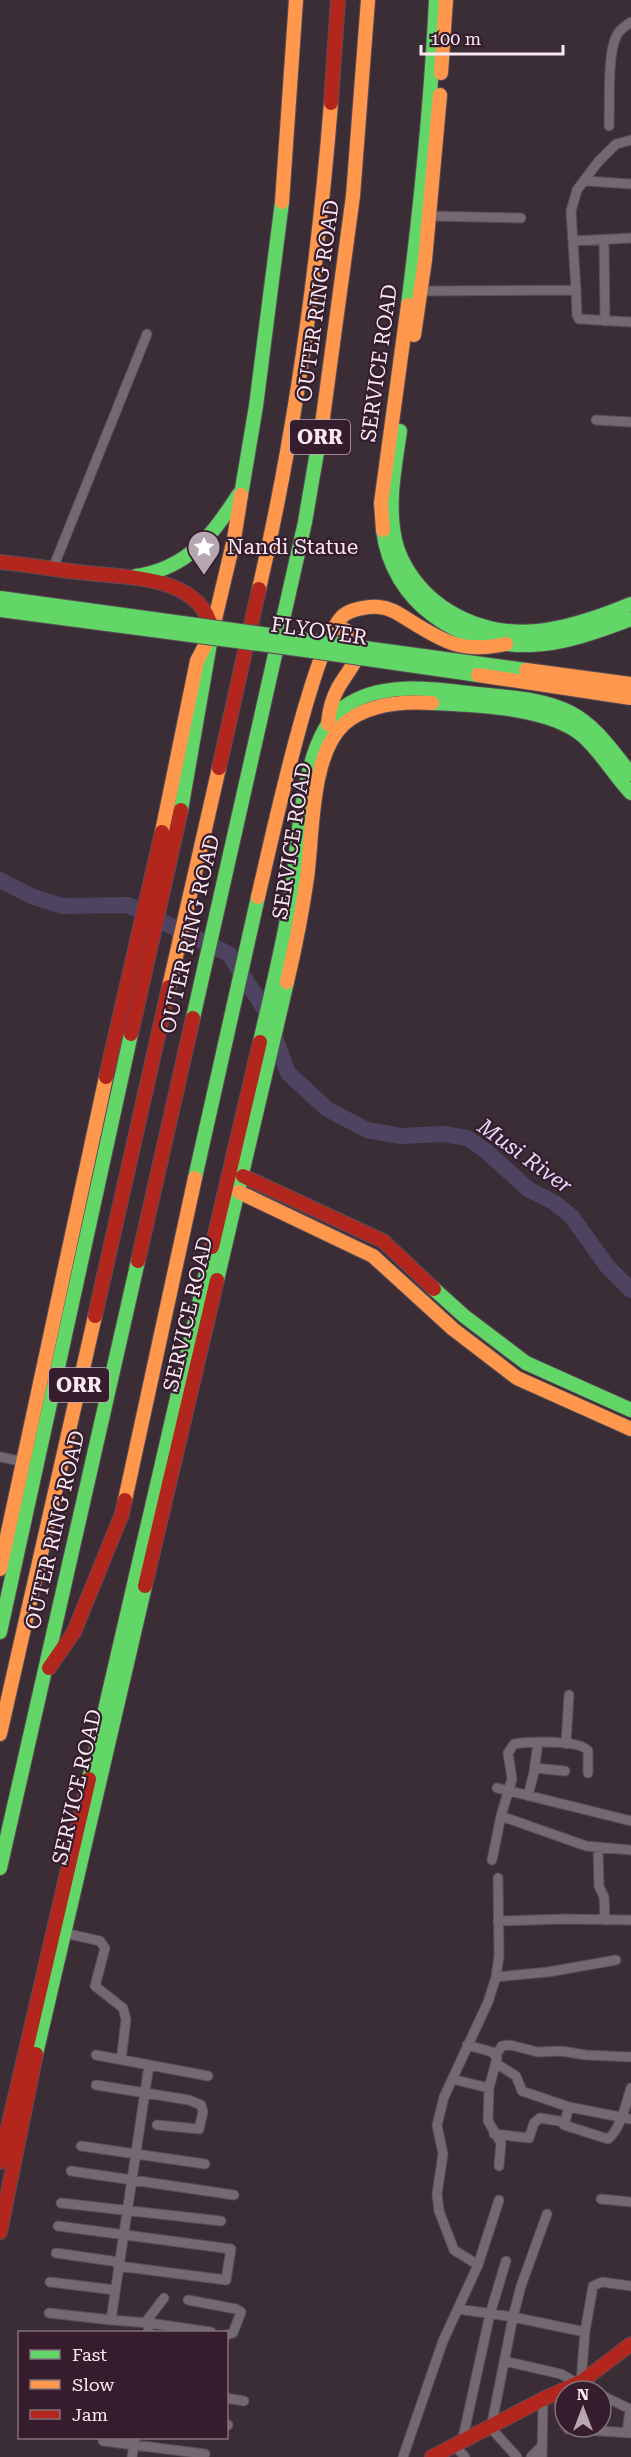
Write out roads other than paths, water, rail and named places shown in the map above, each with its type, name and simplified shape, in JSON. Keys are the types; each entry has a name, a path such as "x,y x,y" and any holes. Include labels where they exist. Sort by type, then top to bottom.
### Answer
{"main road":[{"path":"0,1569 112,1050 164,857 204,693 212,632 234,539 256,406 281,221 296,0"},
{"name":"OUTER RING ROAD","path":"0,1734 264,574 300,380 319,241 339,0"},
{"name":"OUTER RING ROAD","path":"0,1868 290,591 329,384 354,183 368,0"},
{"name":"SERVICE ROAD","path":"436,0 431,97 419,222 404,349 381,503 385,548 403,588 419,603 454,628 481,640 516,645 548,644 631,619"},
{"name":"SERVICE ROAD","path":"446,0 438,129 429,216 392,507 399,553 408,571 425,593 446,611 465,622 486,629 537,632 578,623 631,604"},
{"path":"127,576 143,576 160,570 201,546 216,530 241,490"},
{"path":"0,562 127,576 161,583 185,593 201,604 209,615 212,632"},
{"name":"FLYOVER","path":"0,598 631,684"},
{"path":"43,1678 74,1632 122,1514 248,935 308,695 330,636 343,615 358,609 379,607 394,611 435,636 455,645 482,649 506,644"},
{"name":"FLYOVER","path":"0,610 305,650 631,698"},
{"path":"328,724 337,690 359,656 357,640 345,628 337,626"},
{"name":"SERVICE ROAD","path":"287,951 307,784 316,748 328,724 336,714 361,698 403,690 429,689 541,703 581,719 593,729 631,774"},
{"name":"SERVICE ROAD","path":"0,2162 247,1129 287,951 307,883 315,809 328,753 336,734 343,726 363,714 395,703 430,701 524,712 553,718 573,728 588,740 631,793"},
{"path":"0,1632 141,994 164,857"},
{"name":"SERVICE ROAD","path":"0,2232 22,2116 64,1933 243,1176 247,1129"},
{"path":"243,1176 383,1241 464,1316 526,1364 631,1410"},
{"path":"239,1192 373,1256 453,1329 517,1378 631,1429"},
{"path":"591,2379 631,2344"},
{"path":"432,2457 553,2395"}],"street":[{"path":"609,126 612,49 621,29 631,22"},
{"path":"631,140 616,144 598,162 586,181 577,190 571,211 579,319 631,322"},
{"path":"586,181 631,187"},
{"path":"429,216 521,218"},
{"path":"573,241 631,238"},
{"path":"604,240 605,321"},
{"path":"421,291 576,290"},
{"path":"53,568 147,334"},
{"path":"596,420 631,422"},
{"path":"0,1458 24,1462"},
{"path":"566,1744 569,1695"},
{"path":"528,1796 538,1743"},
{"path":"492,1860 501,1816 512,1779 508,1753 510,1747 517,1744 538,1743 566,1744 587,1748 588,1773"},
{"path":"535,1768 565,1771"},
{"path":"497,1788 631,1821"},
{"path":"501,1816 598,1849 631,1850"},
{"path":"598,1849 599,1886 604,1897 605,1920"},
{"path":"478,2265 460,2254 450,2244 437,2201 443,2162 437,2125 452,2079 488,2002 496,1977 499,1956 498,1878"},
{"path":"498,1921 605,1920 631,1922"},
{"path":"64,1933 100,1941 105,1947 95,1986 123,2008 126,2020 121,2060"},
{"path":"496,1977 548,1972 616,1960"},
{"path":"467,2045 492,2052 496,2060 516,2076 522,2091 569,2107 626,2118"},
{"path":"499,2166 501,2143 488,2121 489,2088 502,2046 510,2045 538,2052 561,2051 586,2055 631,2057"},
{"path":"96,2055 208,2076"},
{"path":"111,2320 149,2065"},
{"path":"452,2079 489,2088"},
{"path":"96,2085 201,2104 203,2112 199,2129 156,2125"},
{"path":"569,2107 564,2125 608,2139 626,2118 631,2088"},
{"path":"494,2134 529,2138 537,2119 565,2122"},
{"path":"81,2146 205,2164"},
{"path":"71,2171 234,2195"},
{"path":"601,2199 631,2202"},
{"path":"403,2457 443,2341 478,2265 499,2200"},
{"path":"61,2203 221,2221"},
{"path":"517,2457 491,2428 513,2317 547,2214"},
{"path":"56,2253 226,2280 231,2249 58,2226"},
{"path":"465,2457 458,2444 490,2314 506,2261"},
{"path":"50,2282 115,2290"},
{"path":"583,2379 585,2332 595,2284 602,2282 631,2286"},
{"path":"148,2328 148,2319 164,2298"},
{"path":"188,2300 236,2309 241,2312 233,2333 228,2334"},
{"path":"458,2309 513,2317 585,2332"},
{"path":"48,2313 111,2320 148,2328 195,2331"},
{"path":"504,2361 561,2374 570,2379"},
{"path":"228,2398 244,2401"},
{"path":"542,2457 543,2399"},
{"path":"613,2401 630,2409 629,2433 613,2432"},
{"path":"103,2441 135,2441 205,2454"},
{"path":"132,2457 135,2441"},
{"path":"531,2457 542,2446"}],"waterway":[{"name":"Musi River","path":"0,880 31,896 62,906 128,905 229,954 265,1010 288,1073 327,1109 367,1130 401,1136 444,1134 467,1138 486,1151 528,1189 555,1203 572,1217 607,1266 631,1290"}],"place":[{"name":"Nandi Statue","path":"204,576"}]}
